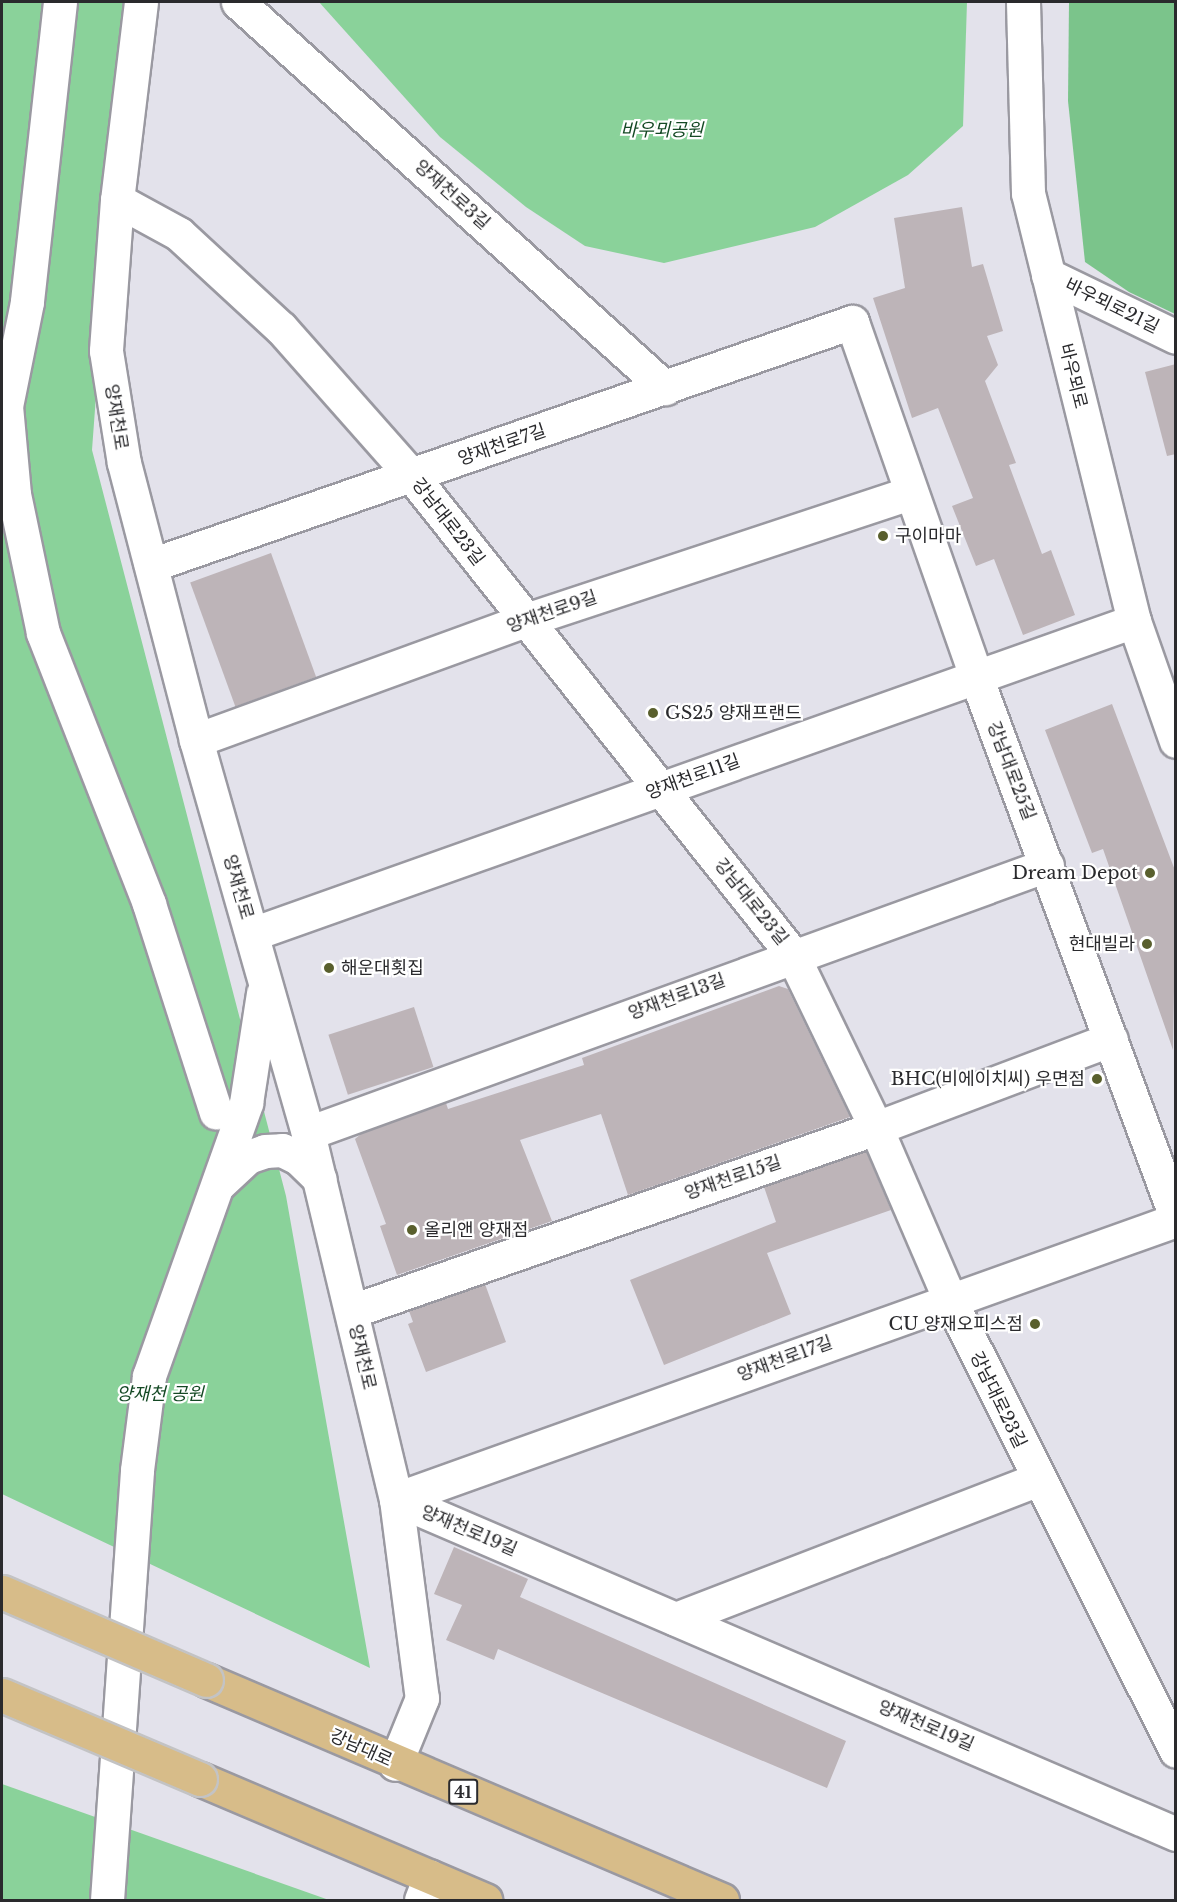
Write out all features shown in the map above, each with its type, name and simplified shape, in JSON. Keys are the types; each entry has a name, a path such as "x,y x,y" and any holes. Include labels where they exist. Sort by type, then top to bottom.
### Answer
{"main road":[{"name":"강남대로","path":"2,1592 395,1764 722,1900"},
{"path":"2,1695 200,1779 425,1889 485,1900"}],"street":[{"path":"60,2 27,302 6,406 14,494 43,633 149,904 216,1113"},
{"name":"양재천로","path":"141,2 117,200 106,351 124,463 196,740 308,1133 396,1499 422,1698 395,1764"},
{"name":"양재천로3길","path":"238,2 665,388"},
{"name":"바우뫼로","path":"1023,2 1028,193 1134,621 1176,741"},
{"name":"강남대로23길","path":"117,200 178,234 281,328 412,476 792,954 876,1128 950,1300 1037,1480 1176,1751"},
{"name":"바우뫼로21길","path":"1048,275 1176,337"},
{"name":"양재천로7길","path":"150,565 852,322"},
{"name":"강남대로25길","path":"852,322 976,677 1176,1218"},
{"name":"양재천로9길","path":"196,740 526,620 911,493"},
{"name":"양재천로11길","path":"252,934 1134,621"},
{"name":"양재천로13길","path":"308,1133 792,954 1047,865"},
{"path":"107,1900 137,1470 149,1376 213,1190 246,1103 265,979"},
{"name":"양재천로15길","path":"352,1311 876,1128 1111,1039"},
{"path":"213,1190 248,1157 265,1151 282,1150 298,1158 320,1179"},
{"name":"양재천로17길","path":"396,1499 1176,1218"},
{"path":"676,1619 1037,1480"},
{"name":"양재천로19길","path":"396,1499 1176,1834"}],"green space":[{"name":"양재천 공원","path":"2,2 125,2 92,450 286,1196 370,1668 2,1494"},
{"name":"바우뫼공원","path":"319,2 967,2 963,126 908,175 815,227 664,263 585,246 526,207 440,137"},
{"path":"1069,2 1175,2 1175,314 1129,292 1085,262 1068,101"},
{"path":"2,1784 329,1900 2,1900"}],"building":[{"path":"962,207 972,267 983,264 1003,331 987,336 998,365 985,381 1016,463 1009,465 1042,554 1051,550 1075,615 1023,635 994,559 976,566 952,506 973,498 938,408 912,418 873,298 905,288 894,218"},
{"path":"1176,364 1176,454 1167,456 1145,372"},
{"path":"271,553 316,677 235,706 190,582"},
{"path":"1112,704 1176,873 1173,1050 1103,849 1092,853 1045,730"},
{"path":"779,986 788,989 850,1117 628,1195 601,1114 520,1140 552,1221 397,1275 380,1226 386,1224 355,1139 361,1134 446,1103 448,1109 584,1065 582,1058"},
{"path":"414,1007 433,1067 348,1095 328,1035"},
{"path":"866,1151 891,1210 767,1253 791,1314 664,1365 630,1280 776,1222 764,1187"},
{"path":"485,1284 506,1342 426,1372 408,1324 413,1322 409,1311"},
{"path":"454,1547 528,1579 520,1597 846,1741 827,1788 498,1649 494,1660 446,1640 462,1605 434,1594"}],"place":[{"name":"구이마마","path":"883,536"},
{"name":"GS25 양재프랜드","path":"653,713"},
{"name":"Dream Depot","path":"1150,873"},
{"name":"현대빌라","path":"1147,944"},
{"name":"해운대횟집","path":"329,968"},
{"name":"BHC(비에이치씨) 우면점","path":"1097,1079"},
{"name":"올리앤 양재점","path":"412,1230"},
{"name":"CU 양재오피스점","path":"1035,1324"}]}
